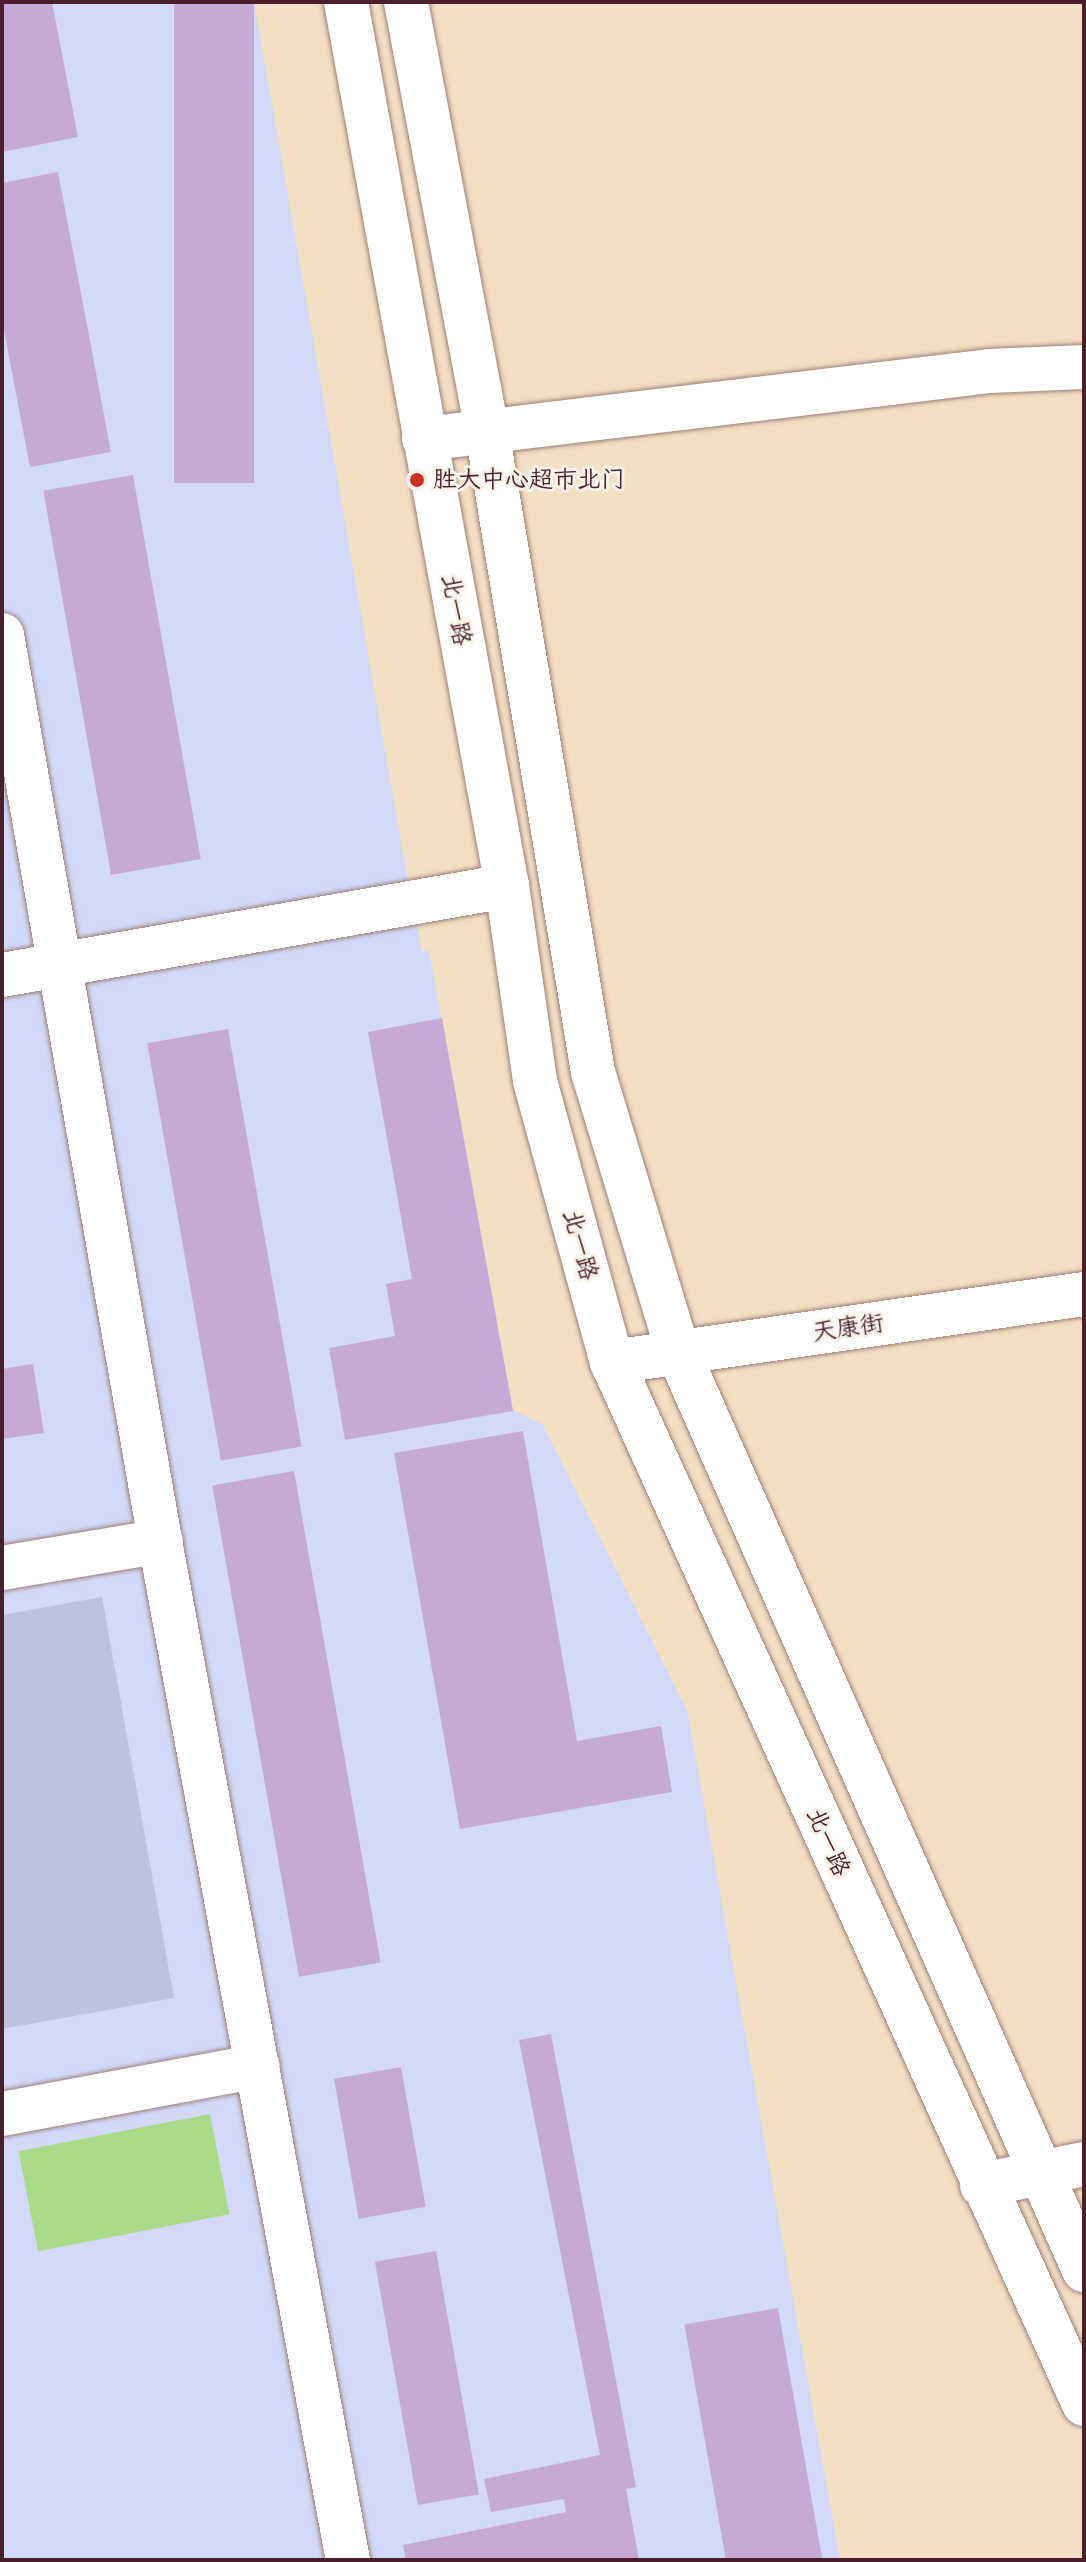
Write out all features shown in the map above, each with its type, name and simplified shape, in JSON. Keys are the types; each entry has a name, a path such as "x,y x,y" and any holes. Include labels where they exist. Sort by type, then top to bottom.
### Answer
{"main road":[{"name":"北一路","path":"346,2 507,886 535,1081 612,1362 982,2185 1084,2404"},
{"path":"406,2 487,431 593,1072 678,1352 1084,2270"},
{"path":"424,439 990,371 1084,367"},
{"path":"2,635 63,965 161,1541 348,2560"},
{"path":"2,975 507,886"},
{"name":"天康街","path":"612,1362 1084,1294"},
{"path":"2,1568 161,1541"},
{"path":"2,2114 258,2066"},
{"path":"982,2185 1084,2164"}],"shaded area":[{"path":"2,2 254,2 403,854 422,951 429,951 513,1410 542,1424 687,1710 840,2560 2,2560"},
{"path":"102,1597 174,1998 2,2029 2,1615"}],"green space":[{"path":"210,2114 229,2214 38,2251 19,2151"}],"building":[{"path":"2,2 52,2 78,137 2,152"},
{"path":"174,2 254,2 254,483 174,483"},
{"path":"58,172 111,452 30,467 2,320 2,183"},
{"path":"133,475 201,859 111,875 43,491"},
{"path":"442,1018 513,1411 345,1440 329,1348 395,1336 386,1284 412,1279 368,1032"},
{"path":"228,1029 302,1447 221,1461 147,1043"},
{"path":"33,1364 44,1433 2,1439 2,1369"},
{"path":"523,1431 577,1741 661,1726 672,1792 460,1829 394,1453"},
{"path":"294,1471 381,1962 299,1977 212,1485"},
{"path":"551,2034 636,2487 626,2489 639,2560 406,2560 403,2545 566,2512 564,2499 491,2512 484,2479 600,2455 519,2040"},
{"path":"401,2067 426,2207 359,2219 334,2079"},
{"path":"436,2251 479,2494 418,2505 375,2262"},
{"path":"778,2308 822,2560 726,2560 684,2324"}],"place":[{"name":"胜大中心超市北门","path":"417,480"}]}
